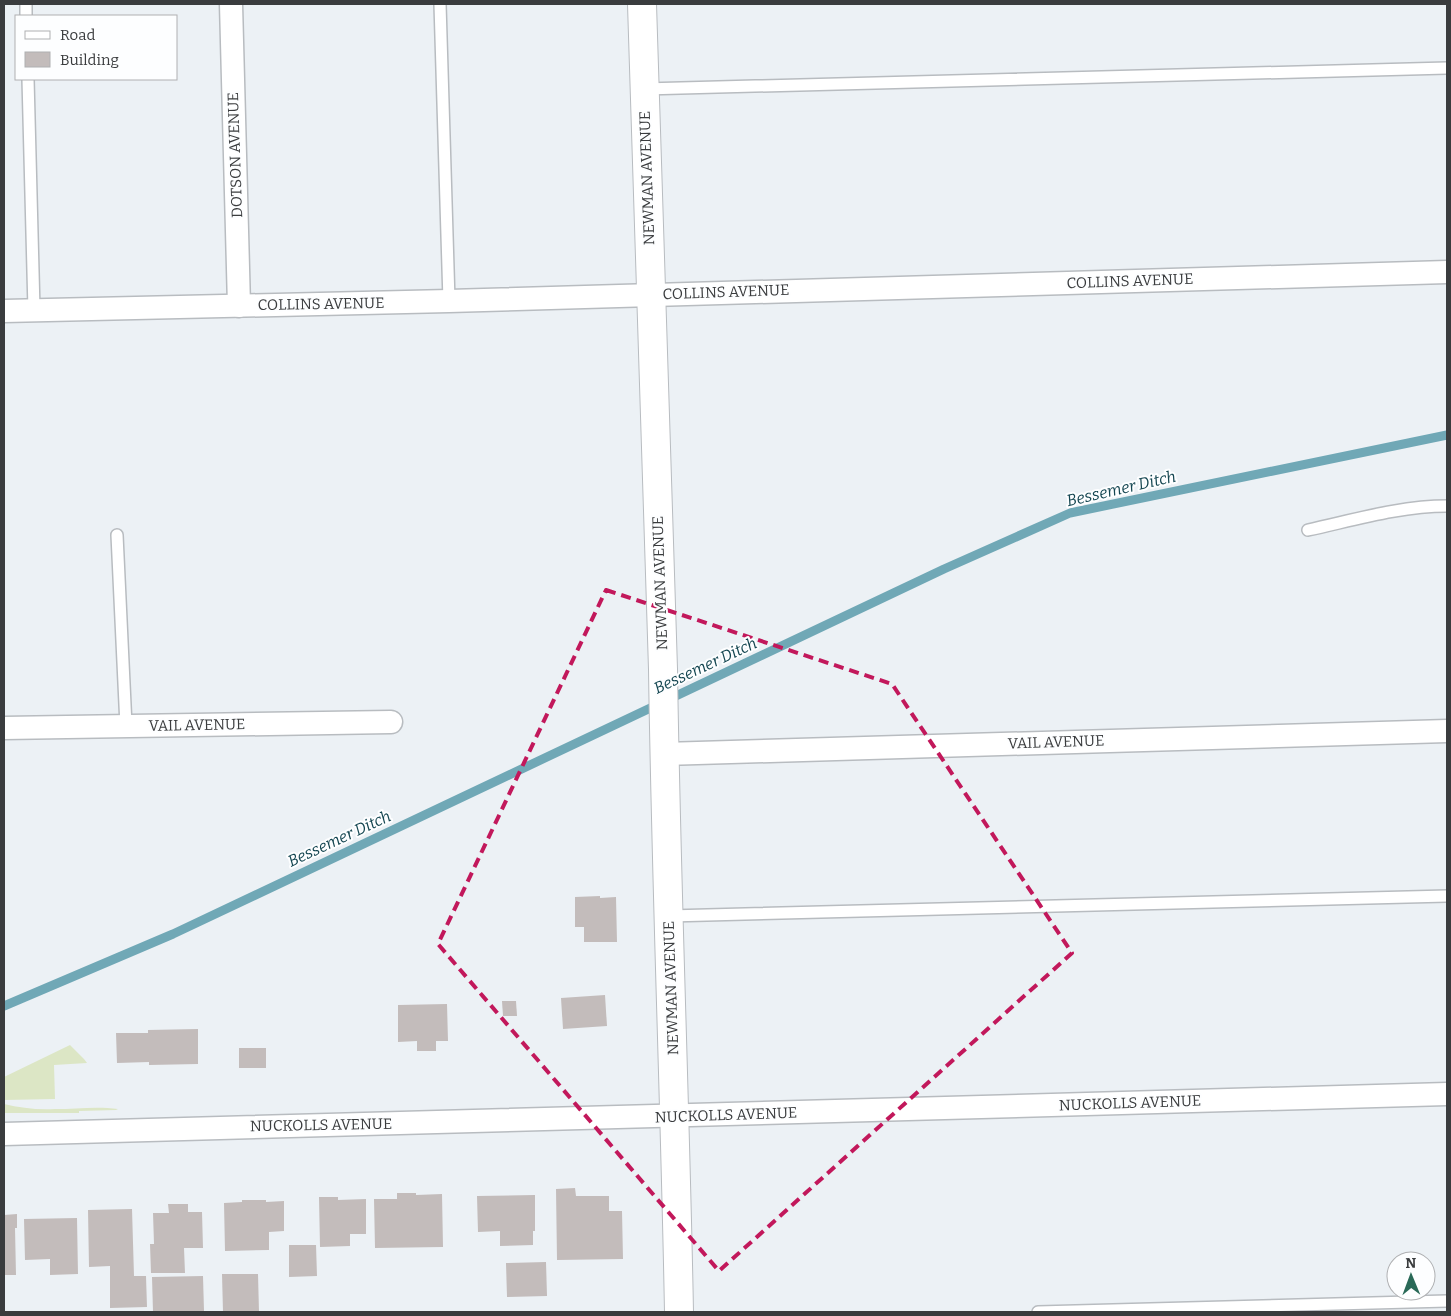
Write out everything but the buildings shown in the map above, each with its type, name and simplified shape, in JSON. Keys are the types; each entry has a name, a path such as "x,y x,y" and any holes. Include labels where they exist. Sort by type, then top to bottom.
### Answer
{"street":[{"name":"DOTSON AVENUE","path":"231,4 239,306"},
{"name":"NEWMAN AVENUE","path":"642,4 663,669 679,1312"},
{"name":"COLLINS AVENUE","path":"4,311 1447,272"},
{"name":"VAIL AVENUE","path":"4,728 391,722"},
{"name":"VAIL AVENUE","path":"664,754 1447,731"},
{"name":"NUCKOLLS AVENUE","path":"4,1134 1447,1094"}],"lane":[{"path":"440,4 449,300"},
{"path":"644,89 1447,68"},
{"path":"28,80 34,310"},
{"path":"1308,530 1388,512 1447,506"},
{"path":"117,535 126,726"},
{"path":"669,916 1447,896"},
{"path":"1038,1312 1447,1301"}],"highlighted area":[{"path":"606,590 892,684 1072,953 719,1271 438,944"}],"green space":[{"path":"70,1045 87,1063 54,1065 55,1099 4,1100 4,1077"},
{"path":"4,1104 42,1109 118,1109 79,1111 79,1113 4,1113"}],"waterway":[{"name":"Bessemer Ditch","path":"4,1006 173,934 944,569 1070,513 1447,435"}]}
